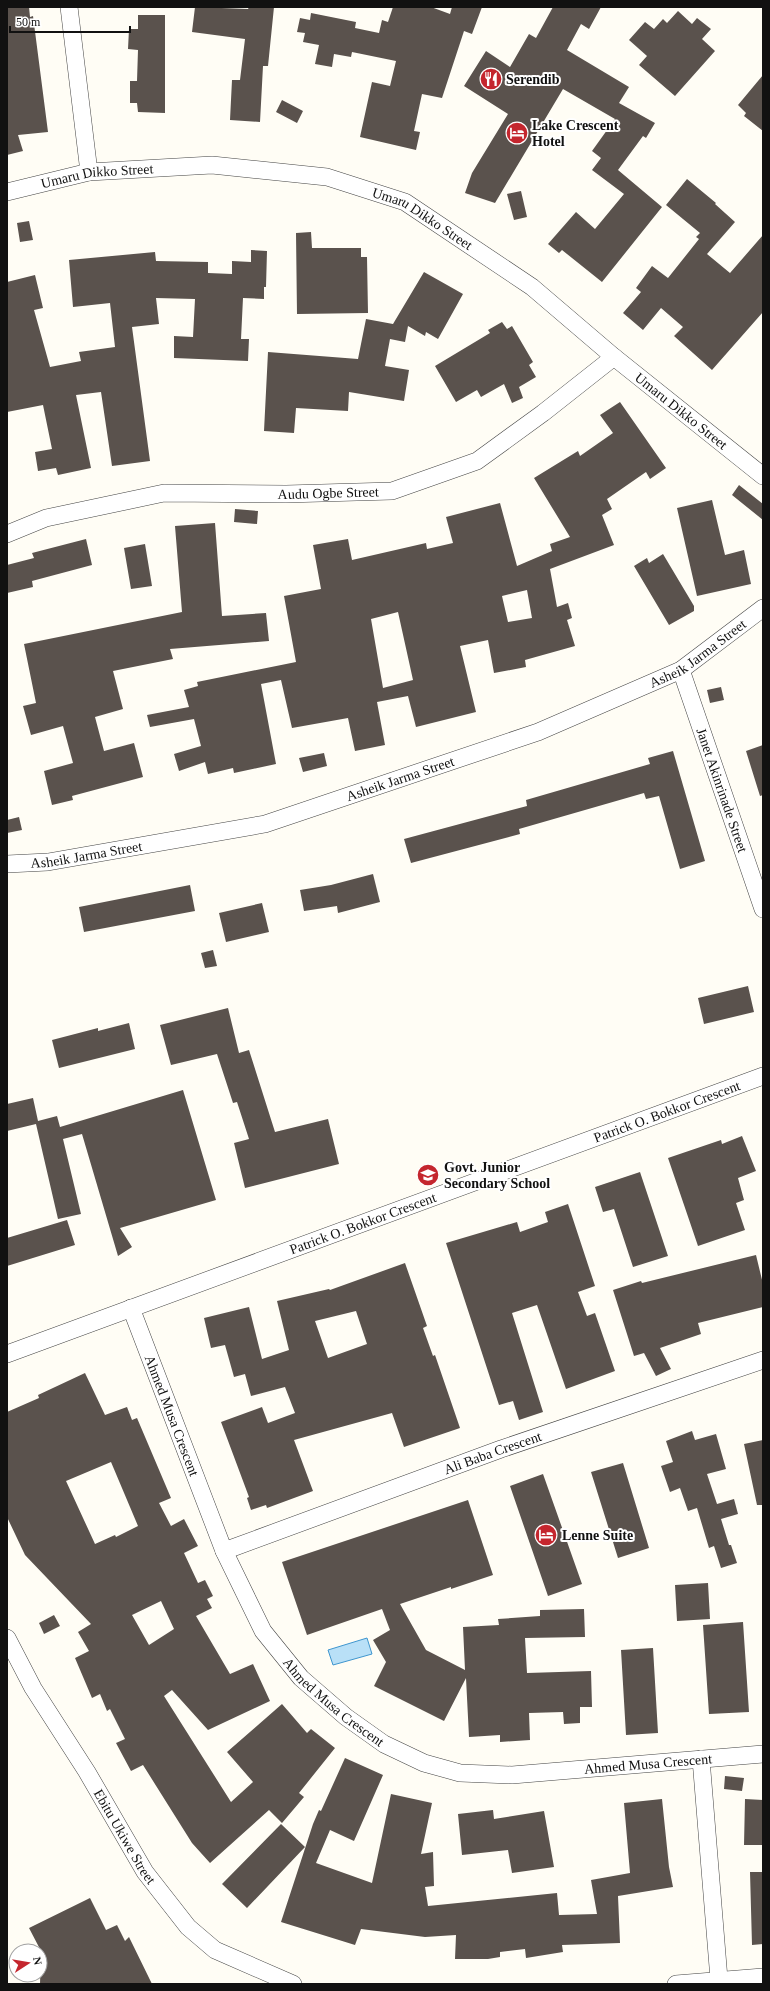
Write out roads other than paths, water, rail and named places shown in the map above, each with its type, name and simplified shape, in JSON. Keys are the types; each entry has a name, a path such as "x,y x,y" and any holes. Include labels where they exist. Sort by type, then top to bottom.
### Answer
{"street":[{"path":"70,7 89,172"},
{"name":"Umaru Dikko Street","path":"7,192 89,172 212,164 327,177 405,202 532,287 614,357 763,476"},
{"name":"Audu Ogbe Street","path":"7,534 46,518 164,493 286,494 392,491 476,461 544,413 614,357"},
{"name":"Asheik Jarma Street","path":"7,864 48,862 265,824 538,732 681,670 763,608"},
{"name":"Janet Akinrinade Street","path":"681,670 763,909"},
{"name":"Patrick O. Bokkor Crescent","path":"7,1354 763,1076"},
{"name":"Ahmed Musa Crescent","path":"131,1308 224,1550 263,1632 301,1678 346,1716 384,1744 424,1763 460,1773 512,1775 763,1754"},
{"name":"Ali Baba Crescent","path":"224,1550 501,1449 763,1360"},
{"name":"Ebitu Ukiwe Street","path":"7,1638 33,1688 87,1772 144,1872 188,1927 215,1950 293,1984"},
{"path":"701,1759 719,1979"},
{"path":"676,1984 719,1979 763,1977"}],"water":[{"path":"367,1638 372,1654 333,1665 328,1650"}],"place":[{"name":"Serendib","path":"491,79"},
{"name":"Lake Crescent Hotel","path":"517,133"},
{"name":"Govt. Junior Secondary School","path":"428,1175"},
{"name":"Lenne Suite","path":"546,1535"}]}
